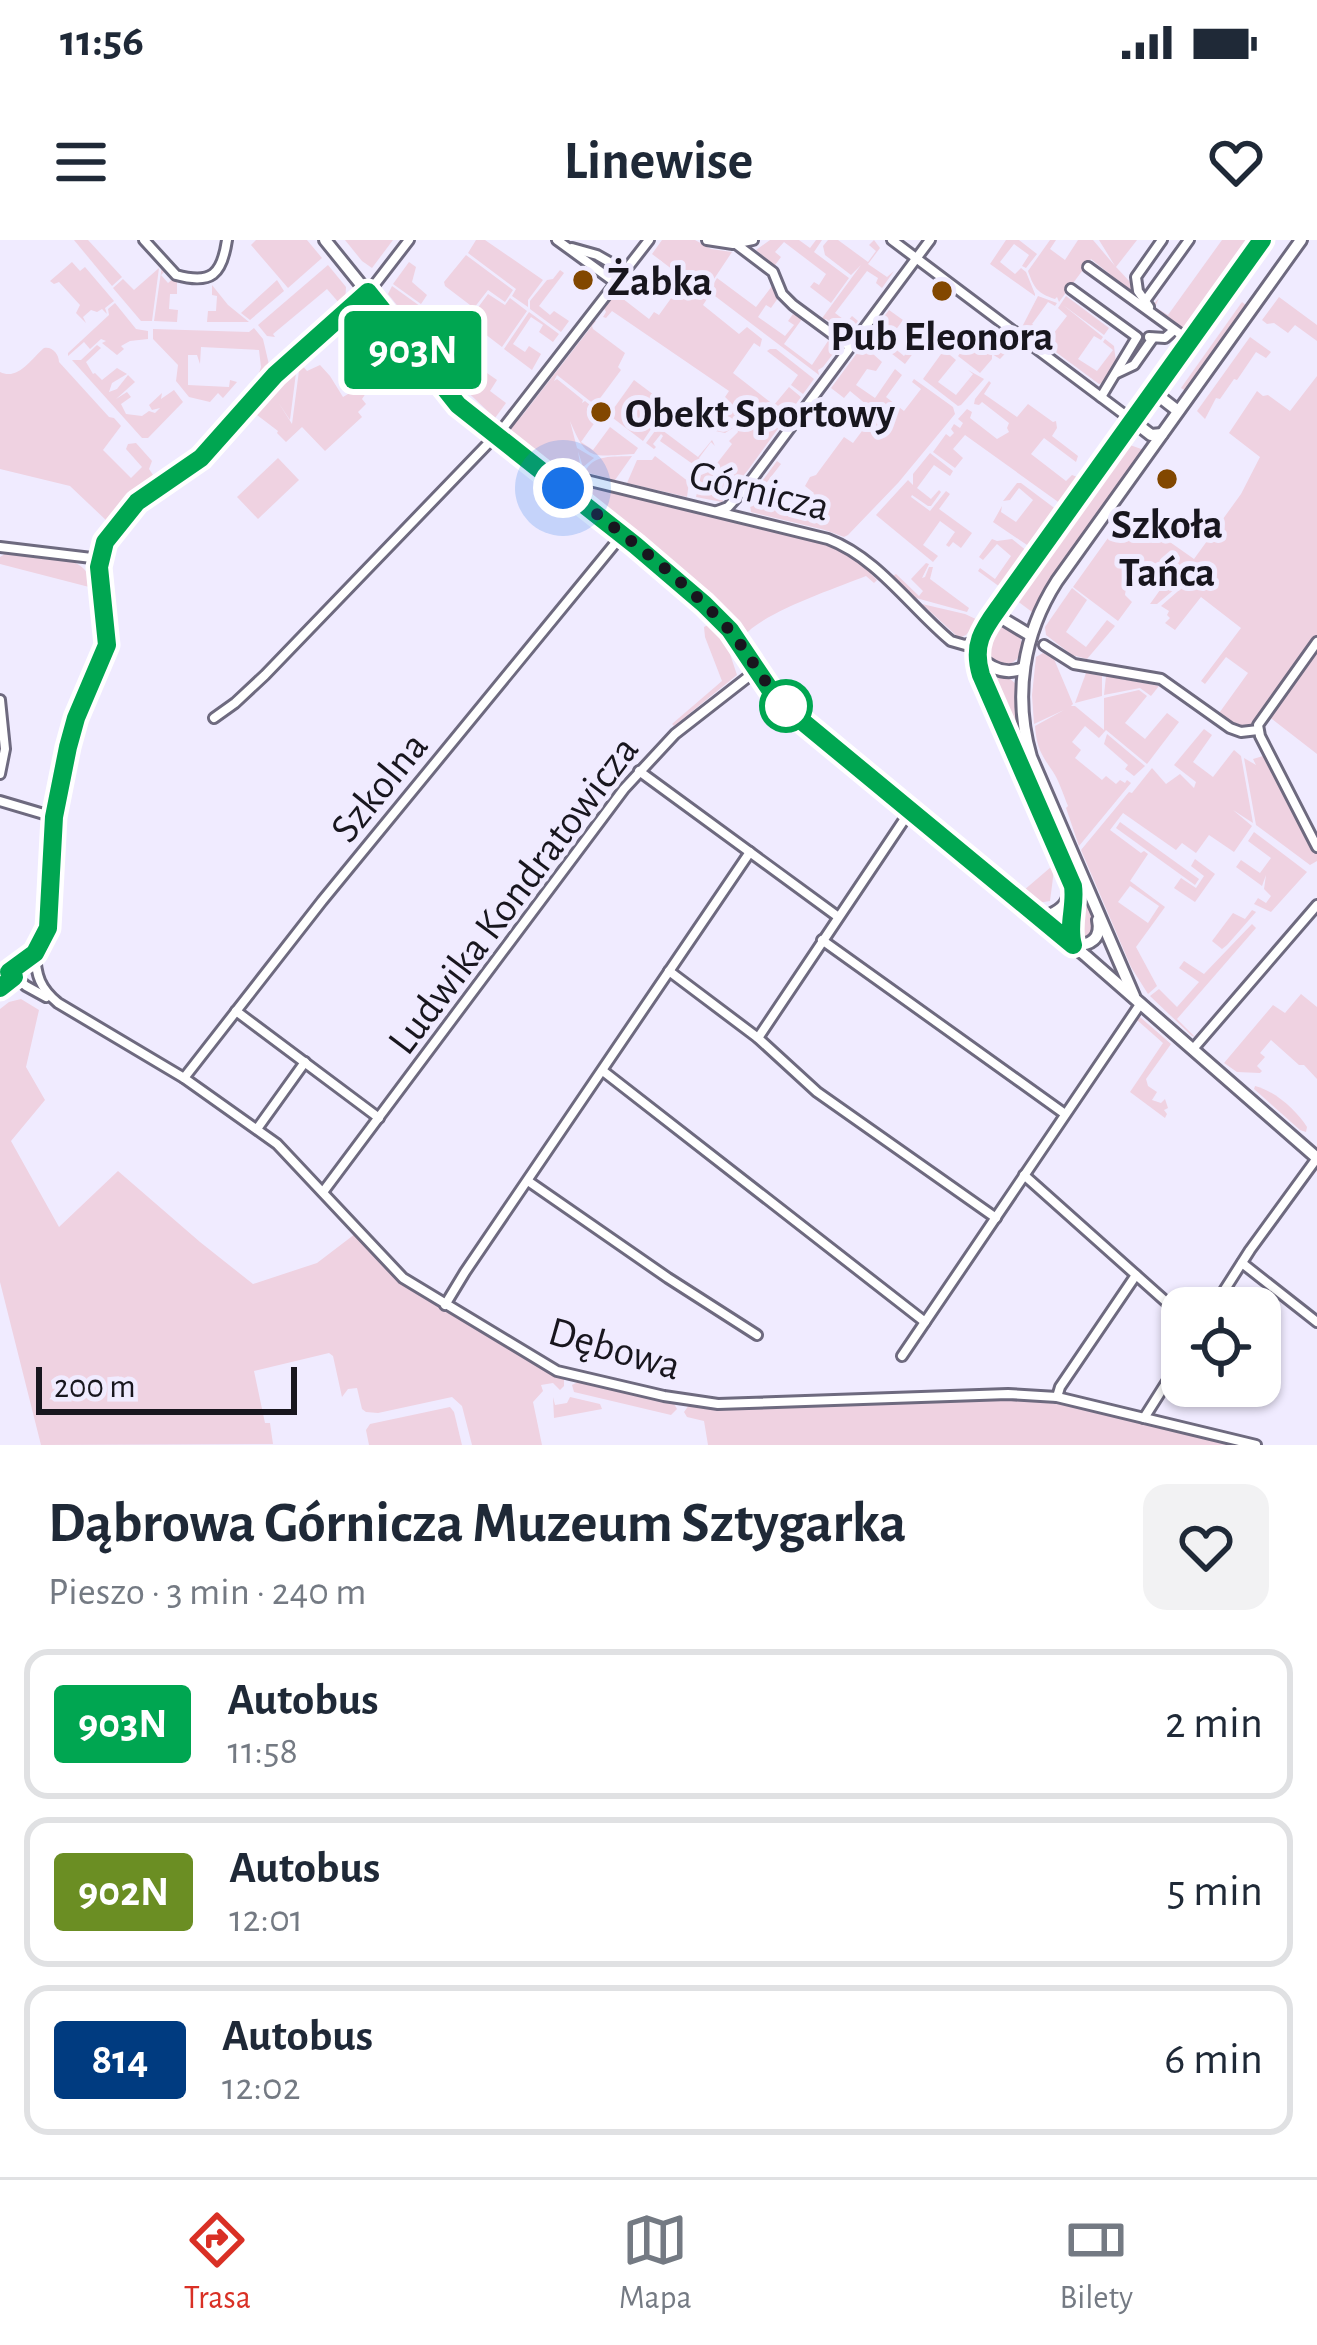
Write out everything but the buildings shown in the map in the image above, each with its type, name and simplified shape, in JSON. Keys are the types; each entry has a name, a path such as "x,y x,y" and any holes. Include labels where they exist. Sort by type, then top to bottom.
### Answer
{"street":[{"path":"144,240 176,275 204,278 222,267 227,240"},
{"path":"325,240 454,401 622,535 725,625 797,717 1073,945 1317,1158 1227,1287"},
{"path":"0,988 35,953 49,925 54,817 74,724 107,645 100,560 105,542 146,495 201,458 275,375 368,292 409,240"},
{"path":"214,718 265,675 504,428 649,240"},
{"path":"707,240 717,244 753,240"},
{"path":"892,240 1151,435 1162,434"},
{"path":"716,511 728,507 748,486 930,240"},
{"path":"1152,314 1138,291 1136,277 1162,240"},
{"path":"1145,301 1189,240"},
{"path":"1073,945 1074,889 988,693 976,655 978,640 1262,240"},
{"path":"1138,1001 1030,757 1022,715 1030,635 1057,581 1301,240"},
{"path":"560,242 625,271"},
{"path":"560,242 616,283"},
{"path":"736,244 772,272 793,305 850,347"},
{"path":"1088,267 1190,341"},
{"path":"1071,289 1137,338 1165,338 1174,330"},
{"path":"1100,397 1137,338"},
{"path":"1116,373 1134,365 1153,338"},
{"path":"1149,398 1160,397 1178,411"},
{"name":"Górnicza","path":"563,488 571,481 586,480 819,536 866,561 951,641 965,646 978,640"},
{"name":"Szkolna","path":"184,1078 322,901 622,535"},
{"path":"0,547 100,560"},
{"path":"995,614 1030,635"},
{"path":"1317,642 1261,718 1258,730 1317,844"},
{"path":"1044,645 1074,664 1156,677 1230,728 1258,730"},
{"path":"976,655 1000,670 1024,668"},
{"name":"Ludwika Kondratowicza","path":"323,1192 639,771 675,734 757,670"},
{"path":"0,700 5,749 0,773"},
{"path":"639,771 837,916"},
{"path":"0,801 54,817"},
{"path":"758,1038 910,811"},
{"path":"445,1305 750,852"},
{"path":"1040,919 1060,911 1068,901 1059,859"},
{"path":"1193,1048 1317,905"},
{"path":"1073,945 1085,945 1098,935 1095,907"},
{"path":"822,940 1065,1114"},
{"path":"35,953 36,976 58,1003"},
{"path":"669,971 758,1038 817,1092 996,1217"},
{"name":"Dębowa","path":"8,976 184,1078 257,1129 285,1150 397,1274 557,1371 683,1400 733,1404 1008,1394 1057,1397 1256,1445"},
{"path":"902,1356 1138,1001"},
{"path":"236,1011 379,1118"},
{"path":"257,1129 304,1062"},
{"path":"603,1071 925,1322"},
{"path":"1024,1175 1161,1297"},
{"path":"528,1181 758,1335"},
{"path":"1242,1263 1317,1322"},
{"path":"1057,1397 1136,1275"},
{"path":"1144,1418 1161,1391"}],"shaded area":[{"path":"74,240 88,240 122,277 112,286"},
{"path":"256,240 307,240 322,258 288,288 251,245"},
{"path":"345,240 393,240 372,268"},
{"path":"476,240 485,240 543,280 528,307 512,296 516,289 468,253"},
{"path":"662,240 695,240 711,249 732,252 706,286 714,283 717,278 756,307 772,286 778,298 758,317 785,336 794,325 788,321 793,314 802,319 784,344 812,365 828,341 839,346 818,370 819,375 711,293 703,305 739,334 747,327 762,339 760,347 754,343 733,373 774,405 789,387 801,397 722,502 696,497 701,475 711,471 738,432 736,426 725,433 711,430 731,403 725,397 729,391 612,311 603,317 603,306 617,288 622,289 618,295 649,319 654,312 659,315 685,279 652,254"},
{"path":"770,240 799,240 810,248 822,240 814,252 849,278 831,303 810,287 814,282 819,285 826,274 784,242 775,252 781,257 773,268 767,265 769,261 756,250"},
{"path":"828,240 838,240 868,262 876,251 869,245 874,240 880,248 868,264 887,277 894,271 882,288 876,283 878,278 867,271 835,313 847,322 852,316 858,321 844,340 839,328 826,319 820,321 861,265 851,275 825,255 823,246"},
{"path":"1006,240 1019,240 1037,254 1026,268 1022,266 1029,255 1014,244 1000,262 1015,274 1021,268 1026,272 1035,296 990,264"},
{"path":"1050,240 1056,240 1050,249 1065,260 1078,240 1093,240 1115,266 1099,240 1137,240 1116,267 1137,296 1091,259 1059,302 1040,292 1028,271"},
{"path":"1222,240 1249,240 1183,331 1152,306 1159,298 1155,307 1168,315"},
{"path":"466,255 513,290 505,302 488,290 474,308 445,286"},
{"path":"72,262 80,271 85,267 114,301 105,308 107,314 102,309 91,310 83,317 86,323 76,313 80,305 59,282 50,281"},
{"path":"409,262 416,267 412,282 427,295 421,304 393,284"},
{"path":"162,265 167,269 161,275 168,283 177,281 169,309 178,310 177,322 154,321"},
{"path":"328,265 346,287 345,303 296,346 340,304 327,289 275,337 267,336 258,325"},
{"path":"159,268 152,321 141,321 113,288 123,279 134,290"},
{"path":"560,270 564,273 539,306 569,321 561,332 530,309 530,301"},
{"path":"277,280 284,291 250,320 241,313"},
{"path":"212,285 249,322 207,322 208,311 216,311"},
{"path":"392,286 431,314 416,329 388,294"},
{"path":"1230,293 1236,297 1171,387 1166,383"},
{"path":"488,294 505,305 510,298 527,311 502,347 468,321"},
{"path":"1038,296 1057,303 1048,302 1032,324 1050,338 1067,316 1058,308 1066,296 1109,328 1104,335 1063,305 1103,337 1094,336 1078,359 1097,371 1113,350 1105,339 1114,346 1116,362 1103,383 1022,327"},
{"path":"1279,297 1317,325 1317,341 1295,325 1288,333 1262,320"},
{"path":"1242,302 1247,306 1186,391 1181,388"},
{"path":"115,303 136,329 148,331 148,339 130,341 117,355 101,339 90,349 84,342 68,356 109,315"},
{"path":"392,304 456,386 489,417 486,420 455,392 386,305"},
{"path":"889,310 903,320 887,342 904,356 921,335 917,331 926,336 905,364 869,336"},
{"path":"529,312 559,334 553,342 539,332 543,325 531,317 513,344 541,354 532,370 504,349"},
{"path":"591,321 596,321 593,329 625,353 618,367 621,370 595,405 557,375 554,381 590,405 587,409 598,418 581,442 593,450 610,427 638,448 634,454 593,454 581,444 570,421 577,448 594,458 583,467 578,451 581,471 539,457 508,429 591,327"},
{"path":"445,327 450,346 458,352 444,365 428,344"},
{"path":"254,328 263,339 270,369 261,377 259,350 201,347 200,364 197,355 188,355 188,385 229,387 230,380 237,382 223,398 218,393 210,402 189,397 176,381 178,365 153,339 153,329 249,332"},
{"path":"976,332 990,346 1002,332 1016,342 1000,359 992,354 980,373 958,356"},
{"path":"1250,337 1271,352 1266,358 1256,352 1237,380 1216,398 1205,419 1197,411"},
{"path":"97,345 101,348 86,362 93,374 102,380 117,368 127,374 112,383 109,392 128,375 135,382 116,399 127,392 131,397 121,404 126,414 155,413 160,408 152,410 149,405 162,393 161,399 174,390 183,402 148,438 142,438 72,360 81,360"},
{"path":"863,345 882,362 876,371 867,369 856,385 875,398 895,369 902,375 886,397 904,411 921,389 914,379 953,407 955,414 898,483 844,537 751,512 749,499 777,461 781,464 760,491 775,502 772,507 792,514 814,493 805,486 810,477 844,437 853,443 868,423 865,419 873,408 865,413 867,405 850,391 844,398 831,388"},
{"path":"44,348 54,351 121,426 103,450 131,478 142,467 126,449 128,444 136,443 152,461 153,480 108,522 70,486 0,469 0,372 13,374"},
{"path":"944,350 956,360 938,382 956,395 973,374 968,370 984,379 958,406 923,379"},
{"path":"767,351 814,379 803,394 791,385 798,375"},
{"path":"300,363 307,371 320,365 343,397 358,388 366,393 362,399 366,404 358,412 362,417 325,451 302,427 286,442 253,412 240,424 297,365 290,420 278,402 292,424"},
{"path":"474,364 497,380 490,391 506,403 495,418 456,381"},
{"path":"1317,376 1317,754 1268,716 1250,735 1217,716 1248,673 1226,657 1205,684 1201,681 1241,628 1201,597 1175,630 1165,623 1169,611 1161,606 1183,582 1157,604 1150,604 1170,576 1150,561 1126,588 1125,595 1132,602 1118,621 1073,587 1128,510 1141,520 1139,524 1145,523 1152,528 1150,532 1162,536 1164,543 1167,540 1194,559 1241,494 1260,457 1229,433 1257,391 1290,411"},
{"path":"634,380 662,401 643,441 609,415"},
{"path":"989,381 984,394 1017,417 1028,404 1056,421 1052,436 1078,456 1076,462 1044,438 1031,454 1066,481 1072,475 1080,478 1061,504 965,435 953,449 963,458 955,468 933,452 946,434 954,433 954,424 960,428 963,423 958,419 967,409 972,412 970,418 997,439 1009,432 1009,423 982,402 974,404"},
{"path":"658,427 698,457 712,440 715,446 711,442 699,458 703,464 697,467 660,441 661,434 654,449 646,443"},
{"path":"1127,437 1130,445 1144,450 1032,612 1012,597"},
{"path":"930,453 953,471 950,476 934,465 917,488 931,499 941,492 931,506 911,497 930,511 946,491 950,494 939,509 972,533 961,548 953,542 949,547 955,532 940,521 923,545 938,556 933,562 876,515 908,480 913,485 913,474"},
{"path":"632,456 615,480 585,472 598,459"},
{"path":"655,456 689,482 687,497 627,483 637,460"},
{"path":"278,458 299,480 258,519 237,497"},
{"path":"1017,483 1057,510 1030,547 993,522 1002,506 1001,512 1016,522 1033,500 1019,488 1010,500 1003,501"},
{"path":"578,484 825,542 854,556 877,580 874,583 866,576 800,602 743,637 687,579 579,493"},
{"path":"992,539 1012,539 1027,551 1000,587 978,571 995,579 1011,556 997,544 983,560 979,557"},
{"path":"8,552 72,561 89,576 93,588 0,564 0,557"},
{"path":"926,563 922,578 933,567 930,579 969,608 967,612 916,598 893,576 919,596 923,591 911,579"},
{"path":"1072,588 1087,600 1066,632 1086,647 1107,620 1115,626 1087,659 1072,655 1046,635 1045,627"},
{"path":"922,604 965,614 978,620 959,638"},
{"path":"712,623 726,642 737,675 674,726 722,681 705,637 704,627"},
{"path":"1003,627 1017,632 1022,646 1017,660 1003,665 989,660 984,646 989,632"},
{"path":"1043,653 1054,659 1071,706 1104,730 1104,698 1139,690 1147,696 1125,723 1145,739 1167,713 1179,722 1147,764 1106,730 1099,738 1085,726 1072,742 1081,750 1075,758 1102,780 1106,776 1116,784 1120,780 1131,783 1079,846 1068,806 1036,735 1035,726 1064,710 1034,724 1036,657"},
{"path":"1086,673 1102,676 1102,696 1075,703"},
{"path":"1106,676 1159,686 1151,696 1140,688 1104,695"},
{"path":"994,678 1009,678 1016,684 1026,769 992,689"},
{"path":"1204,729 1212,735 1193,762 1213,777 1234,750 1241,756 1253,823 1233,810 1252,826 1234,852 1209,835 1196,853 1182,843 1176,850 1123,813 1110,830 1148,854 1130,881 1165,907 1136,947 1157,986 1148,994 1131,967 1081,850 1152,768 1166,784 1180,774 1194,788 1196,782 1174,765","holes":["1130,886 1159,906 1148,923 1118,902"]},
{"path":"1107,734 1145,766 1134,776 1104,744"},
{"path":"1263,756 1306,838 1317,833 1317,861 1310,865 1256,825 1244,758 1256,765 1253,759"},
{"path":"1031,774 1095,922 1090,939 1080,942 1074,937 1076,884"},
{"path":"1120,822 1199,879 1195,885 1116,828"},
{"path":"1254,832 1307,872 1271,912 1254,904 1258,898 1266,903 1271,896 1264,889 1266,875 1262,886 1236,867 1241,860 1260,873 1271,858 1248,841"},
{"path":"1195,859 1215,874 1195,902 1174,888 1181,878 1196,888 1204,876 1191,866"},
{"path":"1051,867 1050,901 1038,903 1023,891"},
{"path":"1252,910 1256,912 1222,949 1212,941 1233,913 1245,919"},
{"path":"1252,924 1256,928 1177,1019 1192,1036 1150,996 1159,989 1177,1007 1199,982 1179,968 1184,961 1204,974"},
{"path":"1301,994 1317,1007 1317,1079 1271,1040 1260,1053 1265,1057 1257,1066 1260,1073 1237,1072 1224,1063 1273,1005 1285,1013"},
{"path":"21,999 39,1010 26,1067 45,1100 11,1141 59,1227 118,1171 253,1284 317,1263 355,1234 400,1281 564,1379 560,1390 553,1383 541,1385 543,1391 533,1402 542,1445 472,1445 462,1406 452,1397 366,1412 357,1388 348,1389 342,1397 329,1353 254,1371 273,1444 41,1445 0,1282 0,1009"},
{"path":"1140,1017 1171,1044 1146,1079 1157,1092 1152,1100 1161,1103 1165,1099 1165,1118 1130,1092 1163,1043 1137,1020"},
{"path":"1254,1089 1291,1108 1306,1132"},
{"path":"580,1381 673,1402 677,1409 671,1415 574,1392 572,1385"},
{"path":"553,1397 555,1405 567,1403 570,1397 600,1404 602,1409 554,1418"},
{"path":"1054,1401 1241,1445 708,1445 704,1421 684,1412 689,1405 738,1408"},
{"path":"450,1407 462,1445 369,1445 366,1430 370,1424"}],"bus line":[{"name":"903N","path":"0,988 14,977 9,972 35,953 48,928 54,817 68,747 107,645 99,578 105,542 137,502 201,458 275,375 368,292 454,401 704,604 797,717 1073,945 1073,886 981,675 978,640 1262,240"}],"place":[{"name":"Żabka","path":"583,280"},
{"name":"Pub Eleonora","path":"942,291"},
{"name":"Obekt Sportowy","path":"601,412"},
{"name":"Szkoła Tańca","path":"1167,479"}],"route":[{"path":"563,488 721,620 786,706"}]}
